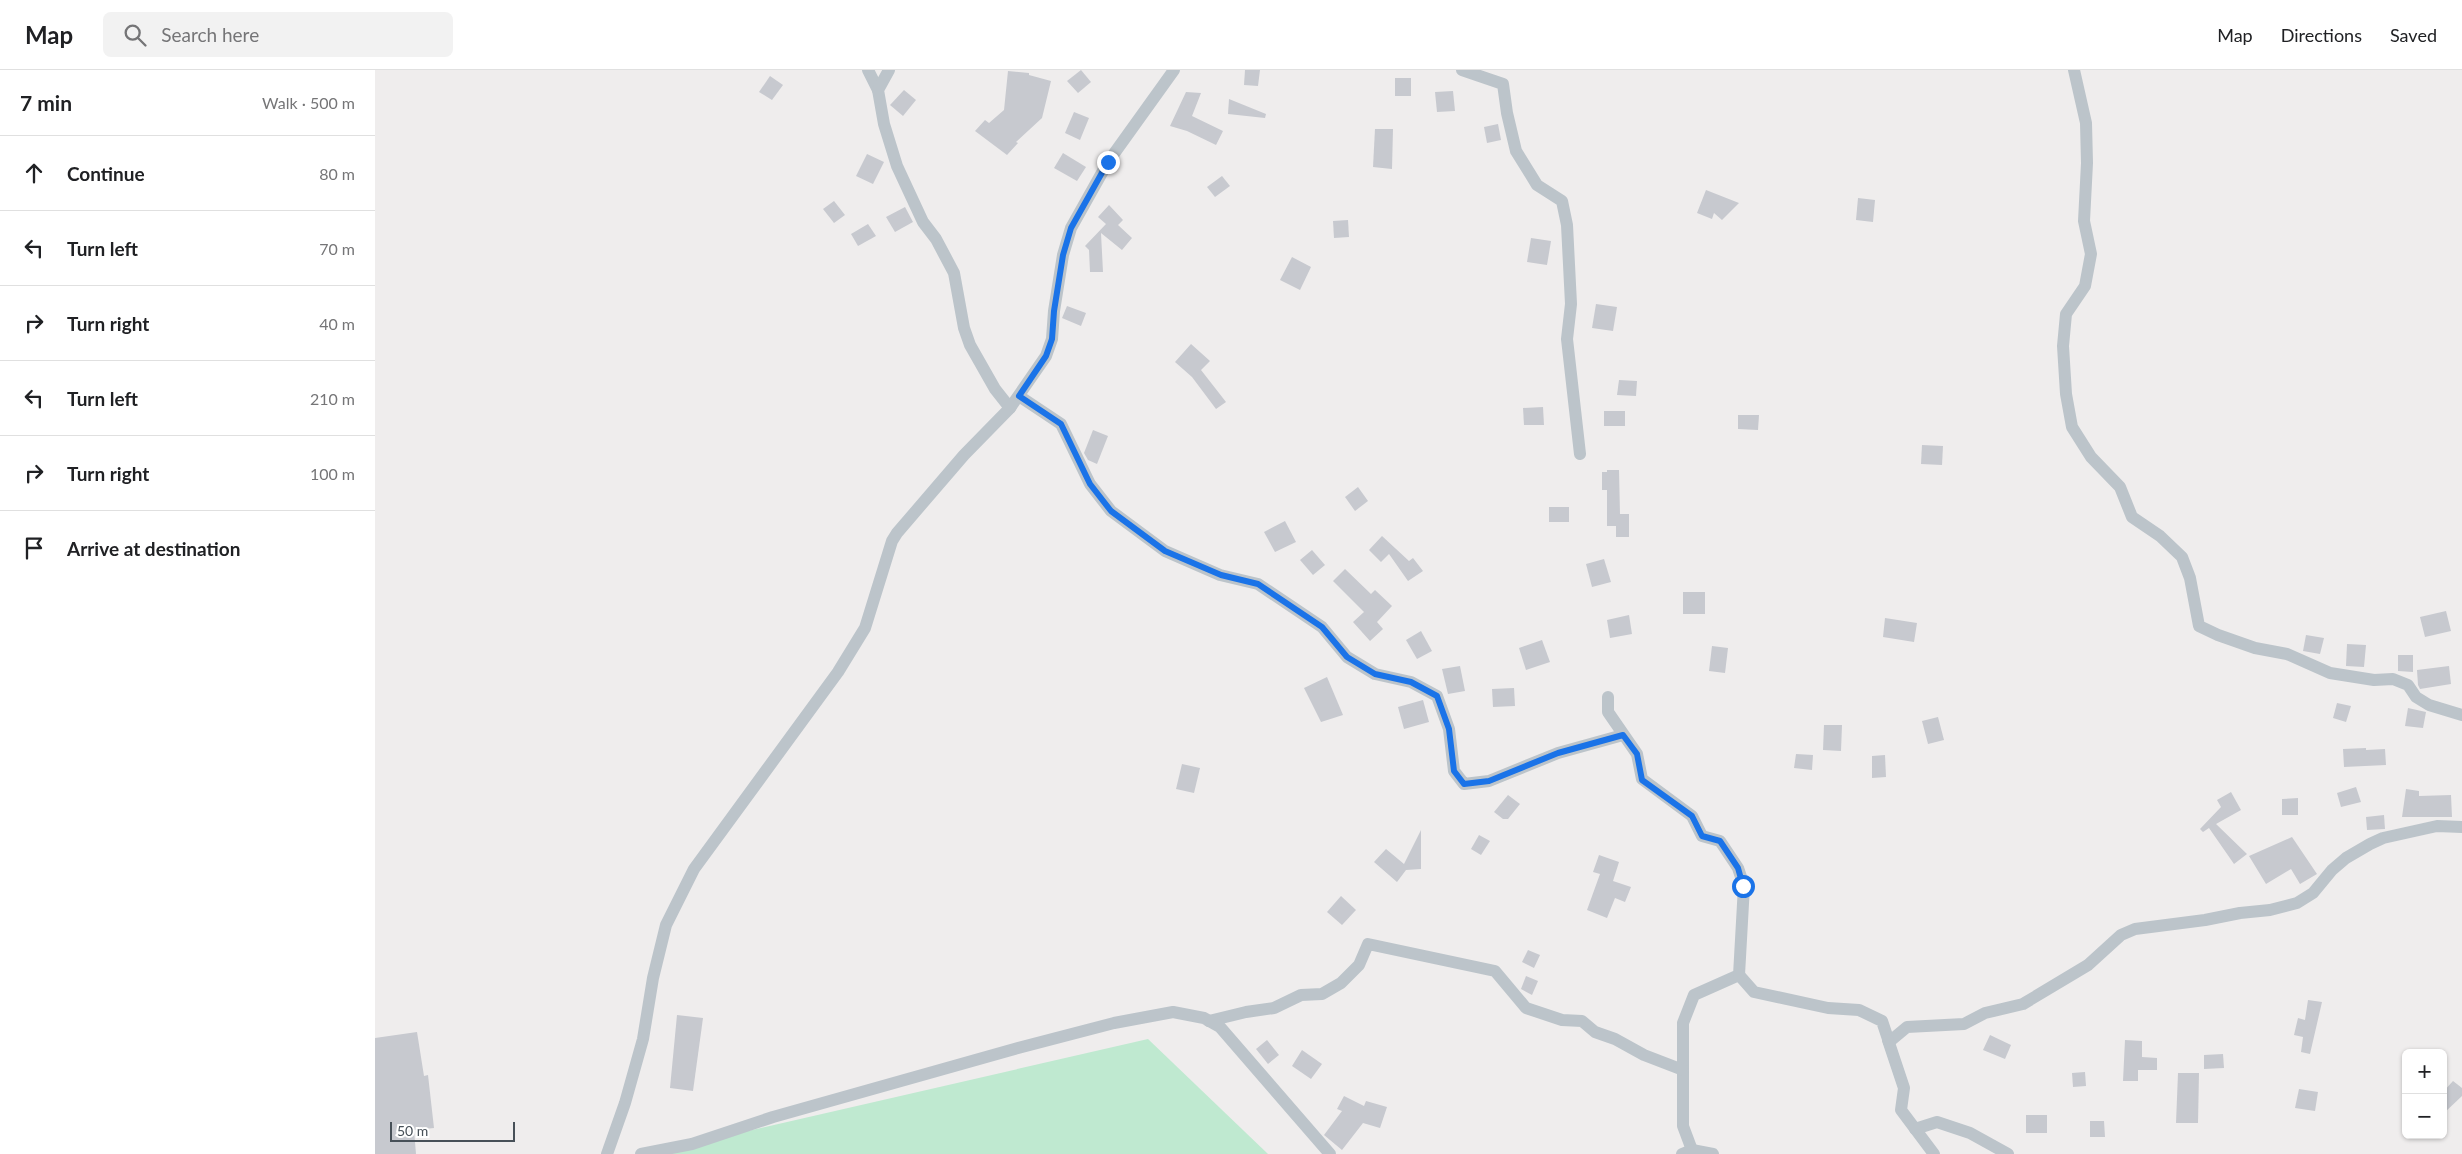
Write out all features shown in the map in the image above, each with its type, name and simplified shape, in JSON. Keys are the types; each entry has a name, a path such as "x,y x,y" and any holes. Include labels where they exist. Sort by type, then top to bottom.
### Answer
{"street":[{"path":"868,70 878,90 884,124 904,183 923,222 936,239 953,273 964,328 970,345 989,376 995,390 1010,408"},
{"path":"878,90 889,70"},
{"path":"607,1154 625,1103 643,1039 653,978 665,925 694,869 838,672 865,628 892,541 897,533 964,455 1010,408 1046,356 1052,339 1054,311 1063,255 1071,228 1108,162 1174,70"},
{"path":"1462,70 1503,84 1507,113 1516,151 1537,185 1562,201 1567,225 1571,304 1567,339 1580,454"},
{"path":"2074,70 2085,123 2087,163 2084,221 2091,254 2085,286 2066,314 2063,346 2066,394 2072,427 2091,457 2120,487 2132,517 2160,536 2182,557 2190,578 2199,626 2255,648 2287,654 2330,673 2374,680 2393,679 2408,685 2416,697 2429,705 2462,716"},
{"path":"1019,396 1061,424 1090,484 1111,511 1165,551 1221,575 1258,584 1322,627 1347,657 1375,674 1411,682 1437,696 1449,729 1454,771 1464,784 1489,781 1558,753 1623,735"},
{"path":"1608,697 1608,712 1637,754 1642,780 1692,816 1702,836 1720,841 1738,868 1743,886 1739,975 1754,992 1828,1008 1859,1010 1883,1021 1904,1088 1901,1110 1934,1154"},
{"path":"1888,1040 1889,1042 1907,1027 1964,1024 1985,1013 2023,1004 2088,965 2121,935 2135,929 2270,910 2297,903 2313,893 2332,870 2346,858 2369,844 2383,838 2437,826 2462,828"},
{"path":"1209,1020 1274,1008 1301,995 1322,994 1341,983 1359,965 1368,944 1495,971 1526,1008 1562,1020 1582,1021 1595,1032 1615,1039 1644,1055 1683,1070"},
{"path":"1713,1154 1687,1152 1683,1126 1683,1023 1694,995 1739,975"},
{"path":"641,1154 692,1144 773,1116 1008,1050 1114,1023 1173,1012 1209,1020 1221,1027 1330,1154"},
{"path":"1915,1130 1937,1122 1970,1132 2008,1154"}],"green space":[{"path":"1148,1039 1268,1154 648,1154"}],"building":[{"path":"1081,70 1091,82 1078,93 1067,81"},
{"path":"1245,70 1260,70 1258,86 1244,85"},
{"path":"1008,71 1029,73 1029,75 1051,81 1042,118 1016,142 1018,143 1007,155 975,131 985,120 989,123 1004,110"},
{"path":"770,76 783,85 772,100 759,92"},
{"path":"1395,78 1411,78 1411,96 1395,96"},
{"path":"904,90 916,100 903,116 890,105"},
{"path":"1453,91 1455,111 1437,112 1435,92"},
{"path":"1186,92 1201,93 1192,116 1223,131 1216,145 1187,131 1170,126"},
{"path":"1229,99 1266,114 1265,118 1228,114"},
{"path":"1074,112 1089,118 1080,140 1065,133"},
{"path":"1498,124 1501,140 1487,143 1484,127"},
{"path":"1375,129 1393,129 1392,169 1373,167"},
{"path":"1063,153 1086,167 1077,181 1054,168"},
{"path":"867,154 884,162 873,184 856,176"},
{"path":"1222,176 1230,186 1215,197 1207,187"},
{"path":"1706,190 1739,203 1722,220 1714,213 1712,219 1697,213"},
{"path":"1858,198 1875,200 1873,222 1856,220"},
{"path":"834,201 845,215 834,223 823,209"},
{"path":"1109,205 1123,220 1118,225 1132,238 1122,250 1101,233 1103,272 1090,272 1089,250 1085,246 1106,224 1098,217"},
{"path":"905,207 913,222 895,232 886,217"},
{"path":"1348,220 1349,237 1334,238 1333,221"},
{"path":"868,224 876,236 858,246 851,234"},
{"path":"1531,238 1551,241 1547,265 1527,262"},
{"path":"1292,257 1311,267 1300,290 1280,280"},
{"path":"1596,304 1617,307 1613,331 1592,328"},
{"path":"1067,306 1086,313 1081,326 1062,318"},
{"path":"1191,344 1210,361 1201,370 1226,402 1216,409 1192,377 1175,362"},
{"path":"1619,380 1637,381 1636,396 1617,395"},
{"path":"1543,407 1544,425 1524,425 1523,408"},
{"path":"1604,411 1625,411 1625,426 1604,426"},
{"path":"1738,415 1759,415 1758,430 1738,429"},
{"path":"1093,430 1108,436 1097,464 1088,460 1084,453"},
{"path":"1922,445 1943,446 1942,465 1921,464"},
{"path":"1607,470 1619,470 1620,514 1629,514 1629,537 1616,537 1616,526 1607,526 1607,490 1602,490 1602,472 1607,472"},
{"path":"1358,487 1368,501 1355,511 1345,497"},
{"path":"1549,507 1569,507 1569,522 1549,522"},
{"path":"1285,521 1296,542 1275,552 1264,532"},
{"path":"1382,536 1409,561 1413,558 1423,571 1408,581 1389,554 1381,562 1369,550"},
{"path":"1312,550 1325,565 1313,575 1300,560"},
{"path":"1604,559 1611,582 1592,587 1586,564"},
{"path":"1345,569 1371,594 1375,590 1392,606 1377,622 1383,629 1370,641 1353,622 1364,612 1333,581"},
{"path":"1683,592 1705,592 1705,614 1683,614"},
{"path":"2446,611 2451,631 2425,637 2420,617"},
{"path":"1629,615 1632,634 1610,638 1607,620"},
{"path":"1885,618 1917,623 1914,642 1883,637"},
{"path":"1421,631 1432,651 1417,659 1406,640"},
{"path":"2306,635 2324,638 2320,654 2303,651"},
{"path":"1542,640 1550,662 1526,670 1519,648"},
{"path":"2347,644 2366,645 2364,667 2346,666"},
{"path":"1712,646 1728,648 1725,673 1709,671"},
{"path":"2398,655 2413,655 2413,672 2398,671"},
{"path":"1460,666 1465,691 1448,694 1442,669"},
{"path":"2449,666 2451,684 2420,689 2417,670"},
{"path":"1327,677 1343,715 1321,722 1304,688"},
{"path":"1514,688 1515,706 1493,707 1492,689"},
{"path":"1423,700 1429,722 1404,729 1398,707"},
{"path":"2337,703 2351,706 2346,722 2333,718"},
{"path":"2408,708 2426,712 2423,728 2405,726"},
{"path":"1938,717 1944,740 1928,744 1922,721"},
{"path":"1824,725 1842,725 1841,751 1823,750"},
{"path":"2366,748 2366,750 2385,749 2386,765 2344,767 2343,749"},
{"path":"1796,754 1813,755 1812,770 1794,768"},
{"path":"1885,755 1886,777 1872,778 1872,756"},
{"path":"1182,764 1200,768 1194,793 1176,789"},
{"path":"2356,787 2361,802 2341,807 2337,793"},
{"path":"2406,789 2419,791 2419,796 2451,795 2452,817 2402,817"},
{"path":"2231,792 2241,810 2216,824 2247,854 2234,864 2209,828 2203,832 2200,829 2221,807 2217,800"},
{"path":"1508,795 1520,804 1508,819 1503,819 1494,812"},
{"path":"2298,798 2298,815 2282,815 2282,799"},
{"path":"2384,815 2385,829 2367,830 2366,817"},
{"path":"1421,830 1421,869 1406,870 1397,882 1374,862 1386,849 1404,864"},
{"path":"1479,835 1490,841 1481,855 1471,849"},
{"path":"2292,837 2317,874 2300,884 2291,869 2266,884 2249,856"},
{"path":"1599,855 1619,862 1613,881 1631,887 1625,902 1615,898 1607,918 1587,910 1600,874 1593,872"},
{"path":"1341,896 1356,910 1342,925 1327,912"},
{"path":"1528,950 1540,955 1534,968 1522,962"},
{"path":"1526,976 1538,981 1532,995 1521,989"},
{"path":"2308,1000 2322,1002 2310,1054 2301,1052 2303,1037 2294,1035 2298,1018 2305,1020"},
{"path":"677,1015 703,1018 693,1091 670,1088"},
{"path":"417,1032 424,1076 428,1075 434,1128 414,1130 416,1154 375,1154 375,1038"},
{"path":"1990,1035 2011,1045 2005,1059 1983,1050"},
{"path":"1267,1040 1279,1055 1268,1064 1256,1049"},
{"path":"2125,1040 2142,1041 2142,1057 2157,1058 2157,1070 2138,1070 2138,1081 2123,1081"},
{"path":"1302,1050 1322,1064 1311,1079 1292,1066"},
{"path":"2223,1054 2224,1068 2204,1069 2204,1055"},
{"path":"2085,1072 2086,1086 2073,1087 2072,1073"},
{"path":"2178,1073 2199,1073 2198,1123 2176,1123"},
{"path":"2453,1081 2462,1088 2462,1096 2447,1110 2447,1094 2447,1088"},
{"path":"2299,1089 2318,1092 2315,1111 2295,1108"},
{"path":"1344,1096 1364,1106 1366,1101 1387,1107 1380,1128 1363,1123 1342,1150 1324,1135 1342,1111 1337,1109"},
{"path":"2026,1115 2047,1115 2047,1133 2026,1133"},
{"path":"2090,1121 2104,1121 2105,1137 2090,1137"}],"route":[{"path":"1108,162 1088,202 1071,228 1063,255 1054,311 1052,339 1046,356 1019,396 1048,413 1061,424 1090,484 1111,511 1165,551 1221,575 1258,584 1322,627 1347,657 1375,674 1411,682 1437,696 1449,729 1454,771 1464,784 1489,781 1558,753 1623,735 1637,754 1642,780 1692,816 1702,836 1720,841 1738,868 1743,886"}]}
